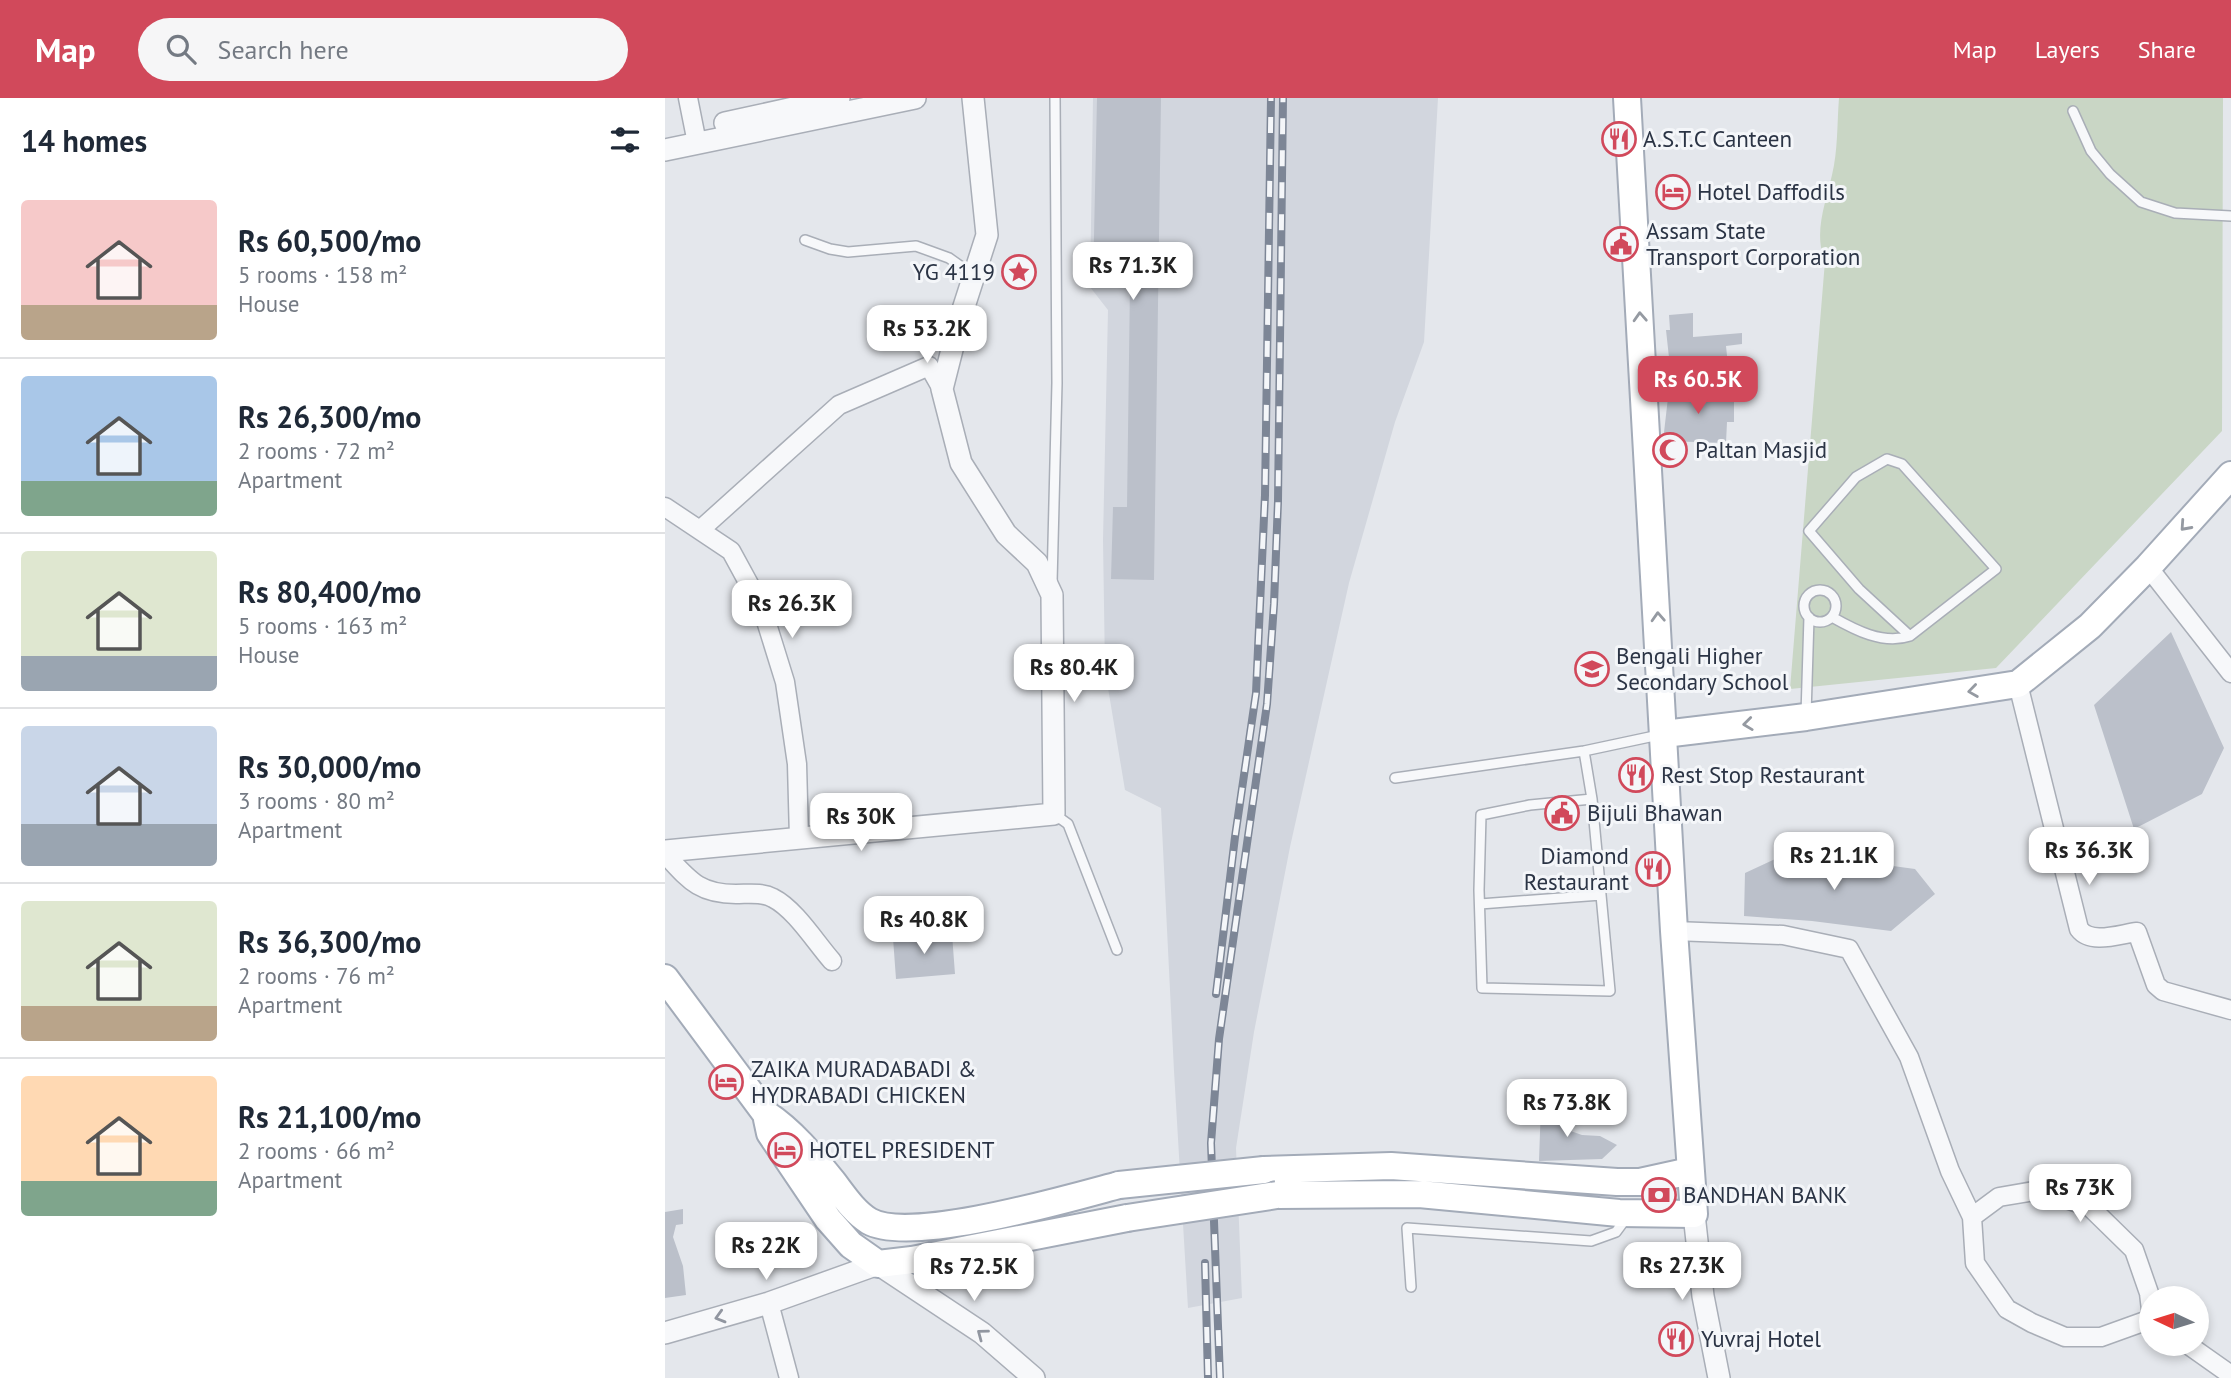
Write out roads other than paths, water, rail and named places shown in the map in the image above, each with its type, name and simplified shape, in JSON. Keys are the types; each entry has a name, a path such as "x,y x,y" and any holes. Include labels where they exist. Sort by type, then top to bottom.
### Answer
{"main road":[{"path":"776,1121 771,1133 828,1219 851,1245 877,1264 912,1260 1127,1218 1277,1195 1419,1194 1624,1213 1693,1214 1674,932 1627,98"},
{"path":"1664,734 1806,717 2018,684 2090,626 2148,567 2231,475"},
{"path":"665,978 776,1121 809,1153 855,1210 869,1221 885,1226 909,1229 1022,1210 1119,1185 1264,1170 1391,1166 1617,1182 1640,1182 1690,1171"}],"street":[{"path":"688,98 696,136"},
{"path":"665,150 696,136 839,98"},
{"path":"665,136 696,136 915,98"},
{"path":"942,389 987,235 973,98"},
{"path":"665,853 1054,814 1052,595 1037,563 1006,534 961,463 942,389 929,366 839,405 700,530"},
{"path":"665,507 731,551 762,608 785,682 797,764 799,838"},
{"path":"2148,567 2231,673"},
{"path":"2018,684 2079,929 2084,936 2093,938 2137,932 2156,985 2162,991 2231,1010"},
{"path":"665,853 687,878 711,893 756,893 774,898 793,915 832,961"},
{"path":"1674,932 1783,935 1849,949 1909,1057 1950,1171 1972,1217 1975,1263 2007,1308 2065,1337 2101,1337 2139,1324"},
{"path":"1972,1217 1999,1197 2040,1190 2090,1207 2134,1251 2146,1286"},
{"path":"1693,1214 1703,1296 1719,1378"},
{"path":"665,1333 769,1303 877,1264 982,1333 1034,1378"},
{"path":"769,1303 789,1378"},
{"path":"2204,1356 2231,1375"}],"lane":[{"path":"1052,595 1057,383 1055,98"},
{"path":"2073,111 2091,151 2110,174 2141,202 2175,213 2231,216"},
{"path":"804,240 848,252 916,246 949,258 974,276"},
{"path":"1832,617 1860,632 1898,640 1910,636 1996,569 1902,464 1887,459 1856,477 1809,531 1859,589 1910,636"},
{"path":"1806,717 1809,617 1806,600 1815,591 1827,591 1835,600 1832,617 1820,622 1809,617"},
{"path":"1395,778 1584,751 1664,734"},
{"path":"1584,751 1592,799 1610,991 1482,988 1481,815 1530,805 1592,799"},
{"path":"1054,814 1068,824 1117,950"},
{"path":"1480,904 1601,895"},
{"path":"1411,1287 1407,1228 1591,1241 1616,1233 1624,1213"}],"railway":[{"path":"1216,994 1256,693 1265,495 1271,98"},
{"path":"1220,1378 1211,1143 1219,1039 1267,704 1274,604 1278,501 1283,98"},
{"path":"1205,1263 1208,1378"}],"place":[{"name":"A.S.T.C Canteen","path":"1619,139"},
{"name":"Hotel Daffodils","path":"1673,192"},
{"name":"Assam State Transport Corporation","path":"1621,244"},
{"name":"YG 4119","path":"1019,272"},
{"name":"Paltan Masjid","path":"1670,450"},
{"name":"Bengali Higher Secondary School","path":"1592,669"},
{"name":"Rest Stop Restaurant","path":"1636,775"},
{"name":"Bijuli Bhawan","path":"1562,813"},
{"name":"Diamond Restaurant","path":"1653,869"},
{"name":"ZAIKA MURADABADI & HYDRABADI CHICKEN","path":"726,1082"},
{"name":"HOTEL PRESIDENT","path":"785,1150"},
{"name":"BANDHAN BANK","path":"1659,1195"},
{"name":"Yuvraj Hotel","path":"1676,1339"}]}
